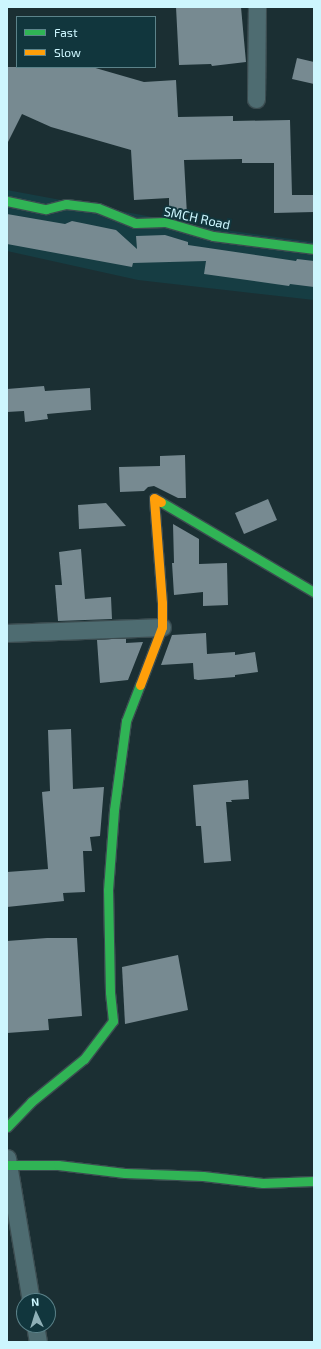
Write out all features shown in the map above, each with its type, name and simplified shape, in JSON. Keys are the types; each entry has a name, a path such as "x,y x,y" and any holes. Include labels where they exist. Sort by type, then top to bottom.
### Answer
{"street":[{"path":"256,99 257,7"},
{"name":"SMCH Road","path":"7,201 46,209 66,204 98,208 135,223 165,222 213,236 314,249"},
{"path":"7,1127 31,1102 84,1059 113,1021 110,992 108,890 114,810 126,721 162,627 162,603 154,498 314,592"},
{"path":"7,633 162,627"},
{"path":"30,1293 7,1162 58,1165 125,1173 203,1176 263,1183 314,1182"}],"shaded area":[{"path":"7,190 217,229 314,242 314,300 138,280 7,251"}],"building":[{"path":"176,7 241,7 246,62 212,66 211,64 179,65"},
{"path":"297,58 314,62 314,84 292,79"},
{"path":"7,67 95,68 144,82 176,80 178,117 233,116 233,121 290,120 292,195 314,195 314,212 274,213 274,163 242,163 242,159 184,160 187,215 169,210 169,198 134,200 131,150 51,127 22,114 7,144"},
{"path":"7,214 65,224 72,221 116,230 137,249 136,236 165,235 188,242 188,245 296,261 297,259 314,261 314,287 290,284 289,286 204,274 206,261 133,263 132,267 7,244"},
{"path":"44,386 45,391 90,388 91,410 47,414 48,419 25,422 24,411 7,412 7,389"},
{"path":"185,455 186,498 178,498 154,486 148,487 144,491 120,492 119,467 160,466 160,456"},
{"path":"268,499 277,520 244,534 235,513"},
{"path":"106,503 126,526 79,529 78,505"},
{"path":"173,524 199,539 199,564 227,563 228,605 203,606 203,592 174,595 172,563 174,563"},
{"path":"81,549 85,599 111,597 112,619 58,621 55,585 62,585 59,552"},
{"path":"206,633 207,654 235,652 235,655 255,652 258,672 235,675 235,677 198,680 194,679 193,663 161,665 172,635"},
{"path":"126,638 126,643 143,642 128,680 100,683 97,640"},
{"path":"71,729 73,789 104,787 100,836 90,837 92,851 83,851 85,892 63,893 64,901 7,907 7,872 48,869 42,792 50,791 48,730"},
{"path":"248,780 249,799 231,800 232,802 226,802 231,861 204,863 201,826 196,826 193,785"},
{"path":"47,938 77,938 82,1016 48,1019 49,1030 7,1033 7,941"},
{"path":"178,955 188,1010 125,1024 122,967"}],"traffic: fast":[{"path":"7,201 46,209 66,204 98,208 135,223 165,222 213,236 314,249"},
{"path":"161,502 314,592"},
{"path":"7,1127 31,1102 84,1059 113,1021 110,992 108,890 114,810 126,721 140,685"},
{"path":"8,1165 58,1165 125,1173 203,1176 263,1183 314,1181"}],"traffic: slow":[{"path":"140,685 162,627 162,603 154,498 161,502"}]}
